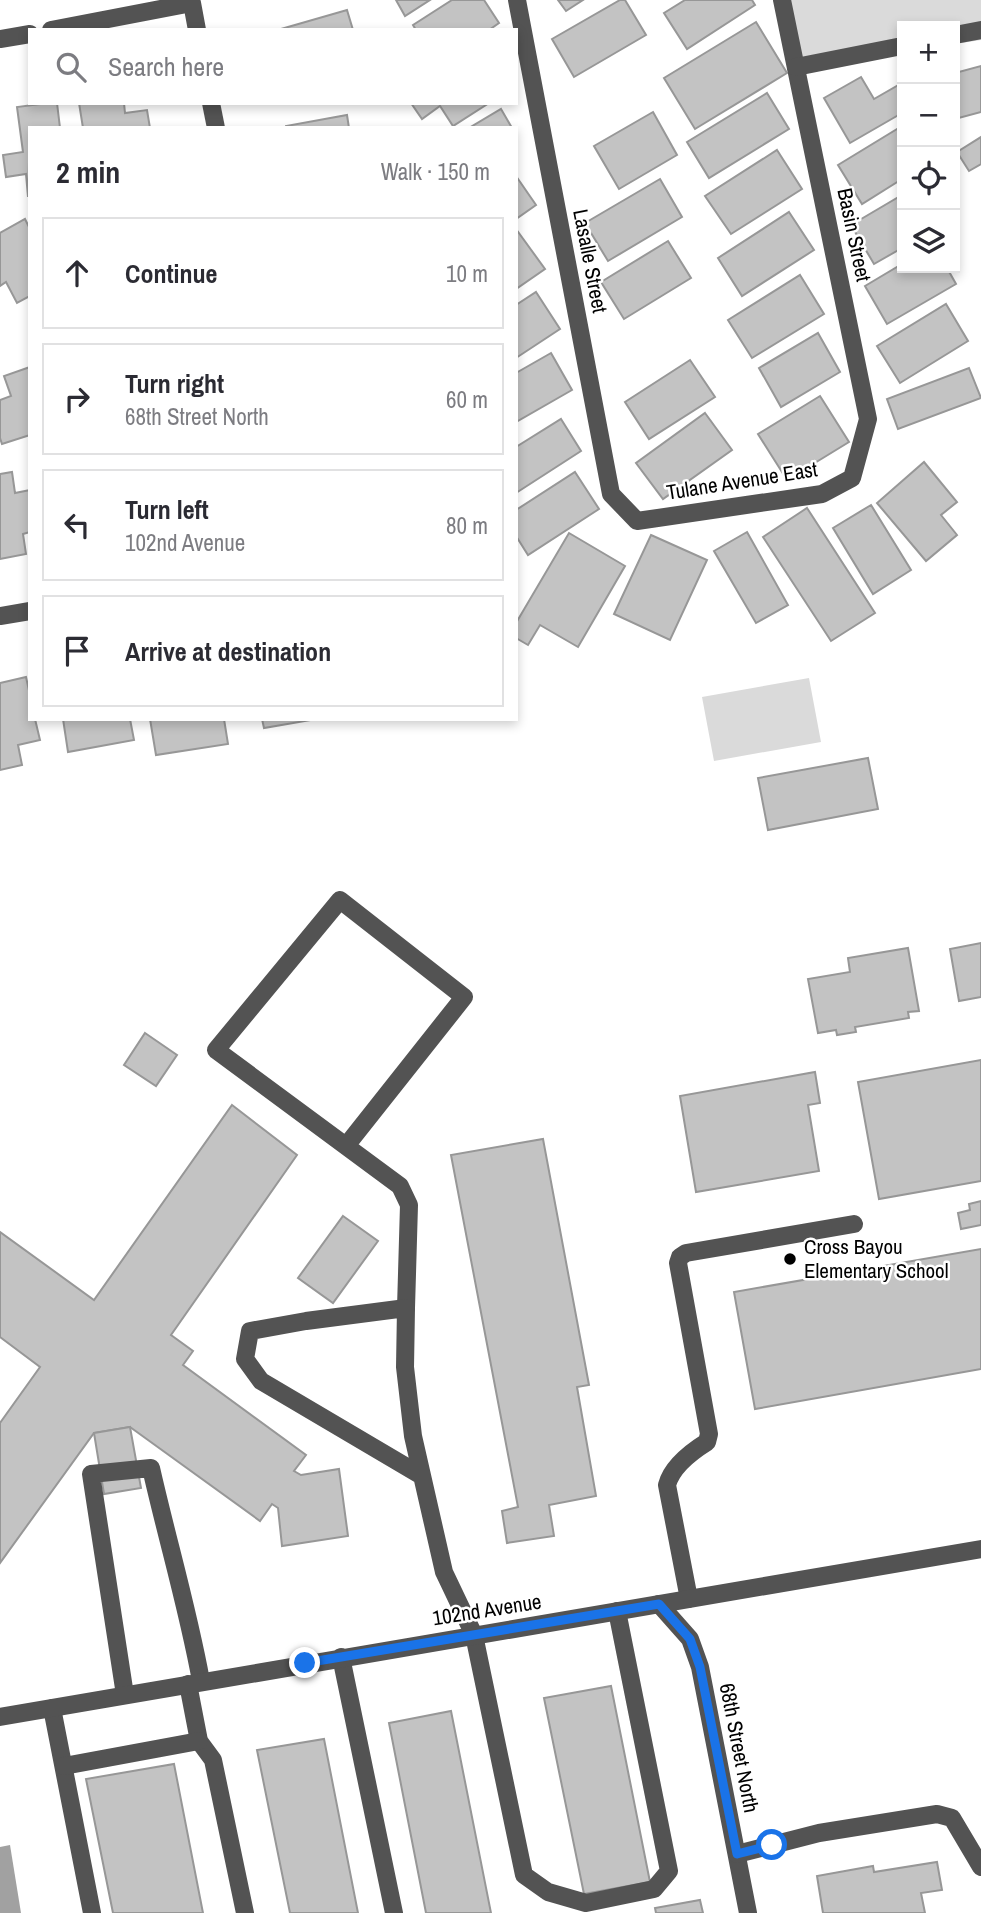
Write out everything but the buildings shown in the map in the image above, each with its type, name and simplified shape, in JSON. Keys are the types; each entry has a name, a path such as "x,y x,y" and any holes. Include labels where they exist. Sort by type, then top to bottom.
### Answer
{"street":[{"name":"Lasalle Street","path":"517,0 611,494 637,521"},
{"name":"Basin Street","path":"782,0 869,419 852,478"},
{"path":"62,28 192,4 197,28"},
{"path":"960,34 981,30"},
{"path":"0,39 28,34"},
{"path":"796,67 897,47"},
{"path":"211,105 216,126"},
{"name":"Tulane Avenue East","path":"637,521 821,495 852,478"},
{"path":"0,616 28,611"},
{"path":"346,1146 464,997 340,900 216,1050 400,1186 409,1205 405,1367 413,1436 444,1572 474,1635 524,1875 548,1892 586,1903 654,1889 669,1871 617,1611"},
{"path":"690,1599 667,1485 670,1475 694,1450 707,1442 709,1434 678,1263 680,1257 686,1253 854,1224"},
{"path":"406,1308 250,1331 245,1359 261,1381 422,1476"},
{"path":"125,1695 91,1474 151,1468 191,1623 199,1741 214,1759 245,1913"},
{"name":"102nd Avenue","path":"0,1717 981,1549"},
{"name":"68th Street North","path":"659,1604 690,1639 700,1667 748,1913"},
{"path":"341,1657 394,1913"},
{"path":"52,1708 92,1913"},
{"path":"64,1766 199,1741"},
{"path":"737,1854 820,1833 937,1814 953,1818 981,1867"}],"shaded area":[{"path":"775,0 981,0 981,40 960,43 960,21 897,21 897,55 792,75"},
{"path":"809,678 821,742 714,761 702,697"},
{"path":"10,1845 21,1913 0,1913 0,1847"}],"place":[{"name":"Cross Bayou Elementary School","path":"790,1259"}],"route":[{"path":"305,1663 659,1604 690,1639 700,1667 737,1854 772,1845"}]}
